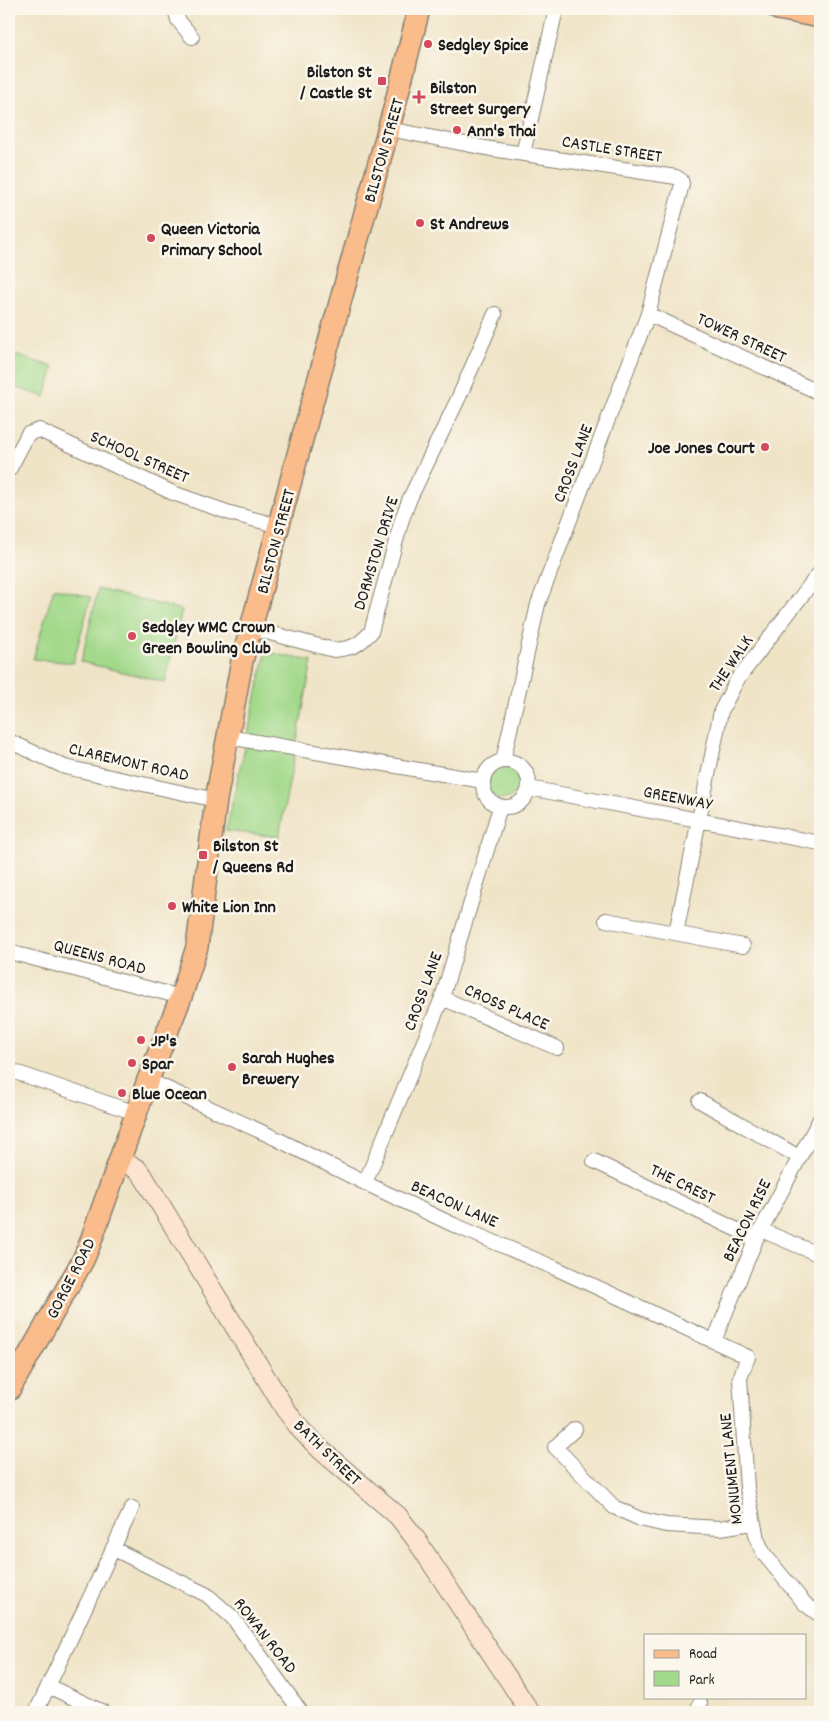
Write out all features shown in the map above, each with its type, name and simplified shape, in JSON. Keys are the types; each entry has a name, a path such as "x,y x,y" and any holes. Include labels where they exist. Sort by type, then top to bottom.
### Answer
{"main road":[{"name":"BILSTON STREET","path":"121,1161 148,1080 181,997 198,939 216,800 242,661 306,421 389,129 419,9"},
{"path":"778,9 820,17"},
{"name":"GORGE ROAD","path":"9,1390 83,1260 121,1161"}],"street":[{"path":"175,9 178,20 192,37"},
{"path":"524,154 556,9"},
{"name":"CASTLE STREET","path":"389,129 491,149 676,177 681,180"},
{"name":"CROSS LANE","path":"503,761 538,604 648,314 682,184 681,180"},
{"name":"DORMSTON DRIVE","path":"251,628 334,650 359,645 371,632 402,519 410,498 459,397 495,314"},
{"name":"TOWER STREET","path":"648,314 820,393"},
{"name":"SCHOOL STREET","path":"9,470 28,434 39,430 173,493 230,513 279,526"},
{"name":"THE WALK","path":"676,933 721,711 737,680 820,572"},
{"path":"228,737 483,781"},
{"name":"CLAREMONT ROAD","path":"9,741 65,767 216,800"},
{"path":"503,761 511,762 519,765 525,772 529,788 525,797 518,804 500,807 486,797 483,781 489,768 496,763 503,761"},
{"name":"GREENWAY","path":"529,788 820,843"},
{"name":"CROSS LANE","path":"365,1183 442,998 500,807"},
{"path":"606,920 744,946"},
{"name":"QUEENS ROAD","path":"9,952 181,997"},
{"name":"CROSS PLACE","path":"442,998 557,1048"},
{"path":"9,1070 136,1113"},
{"name":"BEACON LANE","path":"148,1080 275,1138 454,1225 555,1268 748,1357"},
{"path":"700,1101 799,1157"},
{"name":"BEACON RISE","path":"714,1341 758,1234 820,1119"},
{"name":"BATH STREET","path":"121,1161 137,1169 143,1176 284,1409 321,1450 398,1516 415,1538 530,1712"},
{"name":"THE CREST","path":"594,1161 758,1234 820,1254"},
{"name":"MONUMENT LANE","path":"748,1357 740,1378 746,1488 752,1523 764,1554 805,1604 820,1615"},
{"path":"575,1429 555,1447 614,1507 640,1519 666,1525 720,1528 752,1523"},
{"path":"36,1712 132,1508"},
{"name":"ROWAN ROAD","path":"114,1549 207,1595 233,1618 301,1712"},
{"path":"48,1686 103,1712"}],"green space":[{"path":"9,353 54,367 45,397 9,385"},
{"path":"54,588 91,597 73,663 33,659"},
{"name":"Sedgley WMC Crown Green Bowling Club","path":"98,589 182,610 165,682 81,662"},
{"path":"266,652 312,661 279,837 226,831"},
{"path":"504,767 515,772 520,783 515,794 504,799 493,794 488,783 493,772"}],"place":[{"name":"Sedgley Spice","path":"428,44"},
{"name":"Bilston St / Castle St","path":"382,81"},
{"name":"Bilston Street Surgery","path":"419,97"},
{"name":"Ann's Thai","path":"457,130"},
{"name":"St Andrews","path":"420,223"},
{"name":"Queen Victoria Primary School","path":"151,238"},
{"name":"Joe Jones Court","path":"765,447"},
{"name":"Sedgley WMC Crown Green Bowling Club","path":"132,636"},
{"name":"Bilston St / Queens Rd","path":"203,855"},
{"name":"White Lion Inn","path":"172,906"},
{"name":"JP's","path":"141,1040"},
{"name":"Spar","path":"132,1063"},
{"name":"Sarah Hughes Brewery","path":"232,1067"},
{"name":"Blue Ocean","path":"122,1093"}]}
